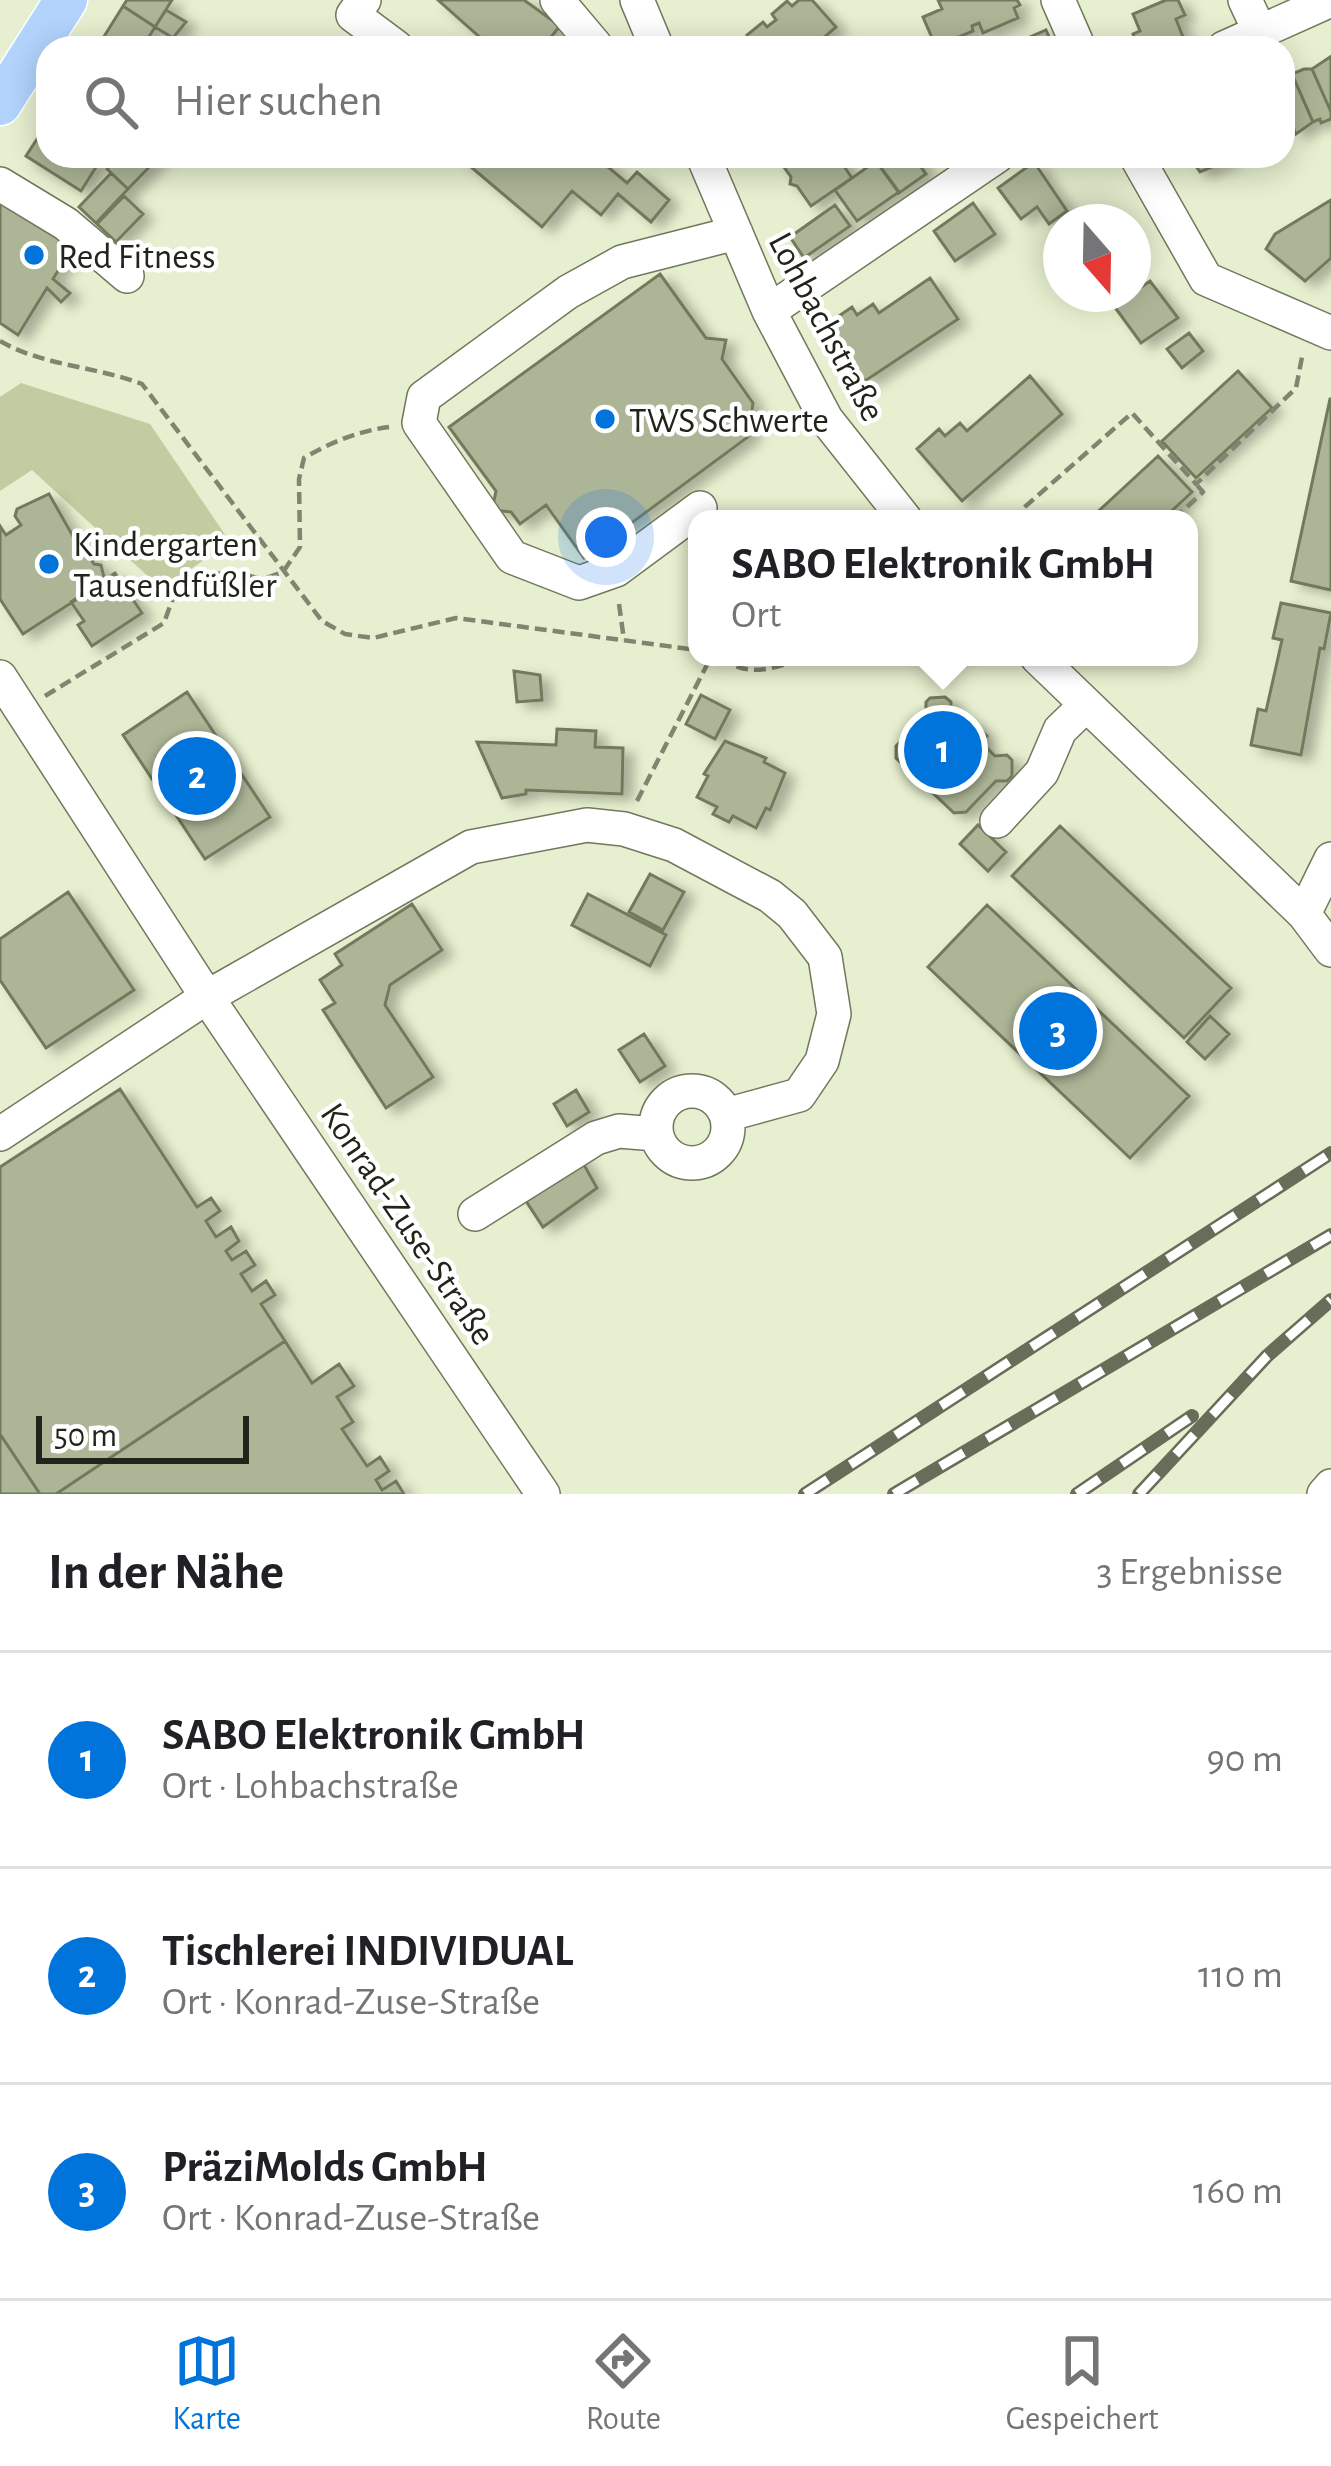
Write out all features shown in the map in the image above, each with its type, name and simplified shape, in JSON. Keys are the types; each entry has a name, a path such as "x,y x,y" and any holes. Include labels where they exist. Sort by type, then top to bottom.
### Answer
{"main road":[{"path":"43,36 66,0"},
{"path":"0,104 36,47"}],"street":[{"path":"364,0 353,15 381,36"},
{"path":"557,0 587,36"},
{"path":"637,0 652,36"},
{"path":"1058,0 1074,36"},
{"path":"1245,0 1260,32"},
{"path":"1251,36 1331,0"},
{"name":"Lohbachstraße","path":"708,168 769,311 826,419 898,510"},
{"path":"769,311 979,168"},
{"path":"1143,168 1206,279 1320,328"},
{"path":"0,184 66,224 128,276"},
{"path":"688,517 609,573 580,583 512,557 419,423 424,397 568,292 622,262 736,233"},
{"path":"1045,666 1304,914 1331,950"},
{"name":"Konrad-Zuse-Straße","path":"0,677 207,997 543,1494"},
{"path":"997,821 1042,772 1060,730 1086,705"},
{"path":"0,1133 207,997 471,847 586,825 623,829 674,845 770,896 792,914 825,957 834,1014 822,1061 800,1095 726,1115"},
{"path":"1304,914 1331,859"},
{"path":"685,1092 707,1095 726,1115 724,1143 714,1156 699,1163 676,1160 663,1150 656,1134 662,1107 685,1092"},
{"path":"475,1214 596,1138 619,1131 656,1134"},
{"path":"1324,1494 1331,1486"}],"path":[{"path":"1196,484 1296,388 1320,328"},
{"path":"0,340 25,356 111,372 142,384 322,621 345,634 373,638 456,618 688,649"},
{"path":"1021,510 1132,412 1204,492 1184,510"},
{"path":"21,710 164,623 174,596 204,574 236,573 263,579 284,572 300,547 298,479 304,458 366,430 419,423"},
{"path":"609,573 624,640"},
{"path":"623,829 706,666"},
{"path":"732,666 758,672 778,666"}],"green space":[{"path":"21,383 150,424 230,542 162,589 32,470 0,491 0,397"}],"building":[{"path":"127,0 172,0 155,27 123,6"},
{"path":"438,0 524,0 560,26 552,36 478,36"},
{"path":"799,0 812,0 836,27 826,36 747,35 763,22 767,27 776,20 772,14 787,1 792,6"},
{"path":"938,0 1017,0 1020,5 1014,8 1018,18 983,33 979,23 961,36 931,36 923,17 942,9"},
{"path":"1178,0 1185,15 1176,19 1183,36 1134,36 1140,31 1133,14"},
{"path":"123,6 155,27 149,36 104,36"},
{"path":"166,10 186,22 175,36 155,27"},
{"path":"1331,60 1331,112 1312,69"},
{"path":"1312,69 1331,119 1313,122 1295,73"},
{"path":"1295,81 1313,122 1295,132"},
{"path":"36,141 36,162 26,156"},
{"path":"45,168 95,168 81,191"},
{"path":"108,168 148,168 128,189"},
{"path":"472,168 609,168 627,183 637,172 669,200 651,222 618,194 601,215 572,191 542,227"},
{"path":"785,168 845,168 852,178 811,206 797,186 790,184"},
{"path":"866,168 881,168 899,192 857,221 835,190"},
{"path":"881,168 922,168 926,174 899,193"},
{"path":"1026,168 1038,168 1062,204 1043,204 1043,216 1037,207 1021,219 998,188"},
{"path":"111,173 128,189 96,223 79,207"},
{"path":"124,196 143,214 116,242 97,224"},
{"path":"1331,200 1331,258 1305,281 1266,249 1275,234"},
{"name":"Red Fitness","path":"0,202 76,242 53,279 70,293 61,302 47,288 18,335 0,323"},
{"path":"973,203 995,234 955,261 934,231"},
{"path":"835,205 850,226 804,258 790,237"},
{"name":"TWS Schwerte","path":"660,274 706,338 726,340 722,359 753,403 748,437 584,558 546,505 520,524 511,512 492,510 496,491 449,427"},
{"path":"930,278 958,319 865,381 827,324 852,307 857,315 873,304 879,313"},
{"path":"1151,282 1178,318 1141,343 1118,312 1151,312"},
{"path":"1189,333 1203,351 1182,368 1167,349"},
{"path":"1238,371 1272,408 1196,478 1162,441"},
{"path":"1030,376 1062,414 962,501 917,449 939,429 945,436 960,423 967,431"},
{"path":"1331,399 1331,590 1291,581"},
{"path":"1158,456 1192,492 1173,510 1100,510"},
{"name":"Kindergarten Tausendfüßler","path":"49,494 78,545 94,564 101,565 105,581 23,634 0,599 0,526 6,535 21,525 15,516 17,509"},
{"path":"115,573 142,613 92,646 71,602"},
{"path":"1281,603 1331,613 1301,755 1251,745 1258,709 1266,711 1282,640 1273,638"},
{"path":"514,671 540,675 542,700 517,702"},
{"path":"187,692 270,817 205,859 123,735"},
{"path":"701,695 730,710 715,739 686,724"},
{"path":"945,697 951,702 951,714 965,727 971,721 987,736 981,742 995,756 1007,755 1012,760 1012,776 996,781 966,812 954,813 896,758 896,746 926,715 926,702"},
{"path":"557,729 596,731 595,747 623,748 622,794 526,790 526,794 502,798 477,742 556,745"},
{"path":"725,741 766,758 764,762 785,773 770,810 766,808 756,828 733,816 729,822 713,814 717,807 697,797 708,776 704,774"},
{"path":"978,825 1006,852 988,871 960,844"},
{"path":"1060,826 1231,988 1184,1038 1012,876"},
{"path":"650,874 684,892 663,930 629,912"},
{"path":"68,892 134,990 46,1048 0,980 0,939"},
{"path":"588,894 666,935 650,966 572,925"},
{"path":"412,904 442,950 390,985 385,1005 433,1077 386,1108 323,1010 335,1003 320,980 342,965 335,954"},
{"path":"987,905 1189,1096 1130,1158 928,967"},
{"path":"1210,1016 1229,1034 1205,1059 1187,1042"},
{"path":"644,1034 665,1066 640,1082 619,1050"},
{"path":"120,1089 197,1207 211,1198 220,1211 206,1221 216,1237 231,1227 239,1241 226,1251 232,1260 246,1251 255,1265 241,1274 252,1291 266,1281 275,1295 261,1304 285,1341 56,1494 40,1494 0,1434 0,1167"},
{"path":"576,1090 589,1112 567,1126 554,1104"},
{"path":"578,1154 597,1188 543,1227 520,1192"},
{"path":"285,1341 312,1383 339,1364 354,1386 337,1397 353,1422 342,1429 367,1466 380,1457 389,1471 376,1480 382,1490 396,1481 404,1494 56,1494"},
{"path":"0,1434 40,1494 0,1494"}],"railway":[{"path":"805,1494 1331,1153"},
{"path":"894,1494 1331,1235"},
{"path":"1139,1494 1267,1356 1331,1300"},
{"path":"1077,1494 1192,1416"}],"place":[{"name":"Red Fitness","path":"34,255"},
{"name":"TWS Schwerte","path":"605,419"},
{"name":"Kindergarten Tausendfüßler","path":"49,564"},
{"name":"SABO Elektronik GmbH","path":"943,750"},
{"name":"Tischlerei INDIVIDUAL","path":"197,776"},
{"name":"PräziMolds GmbH","path":"1058,1031"}]}
